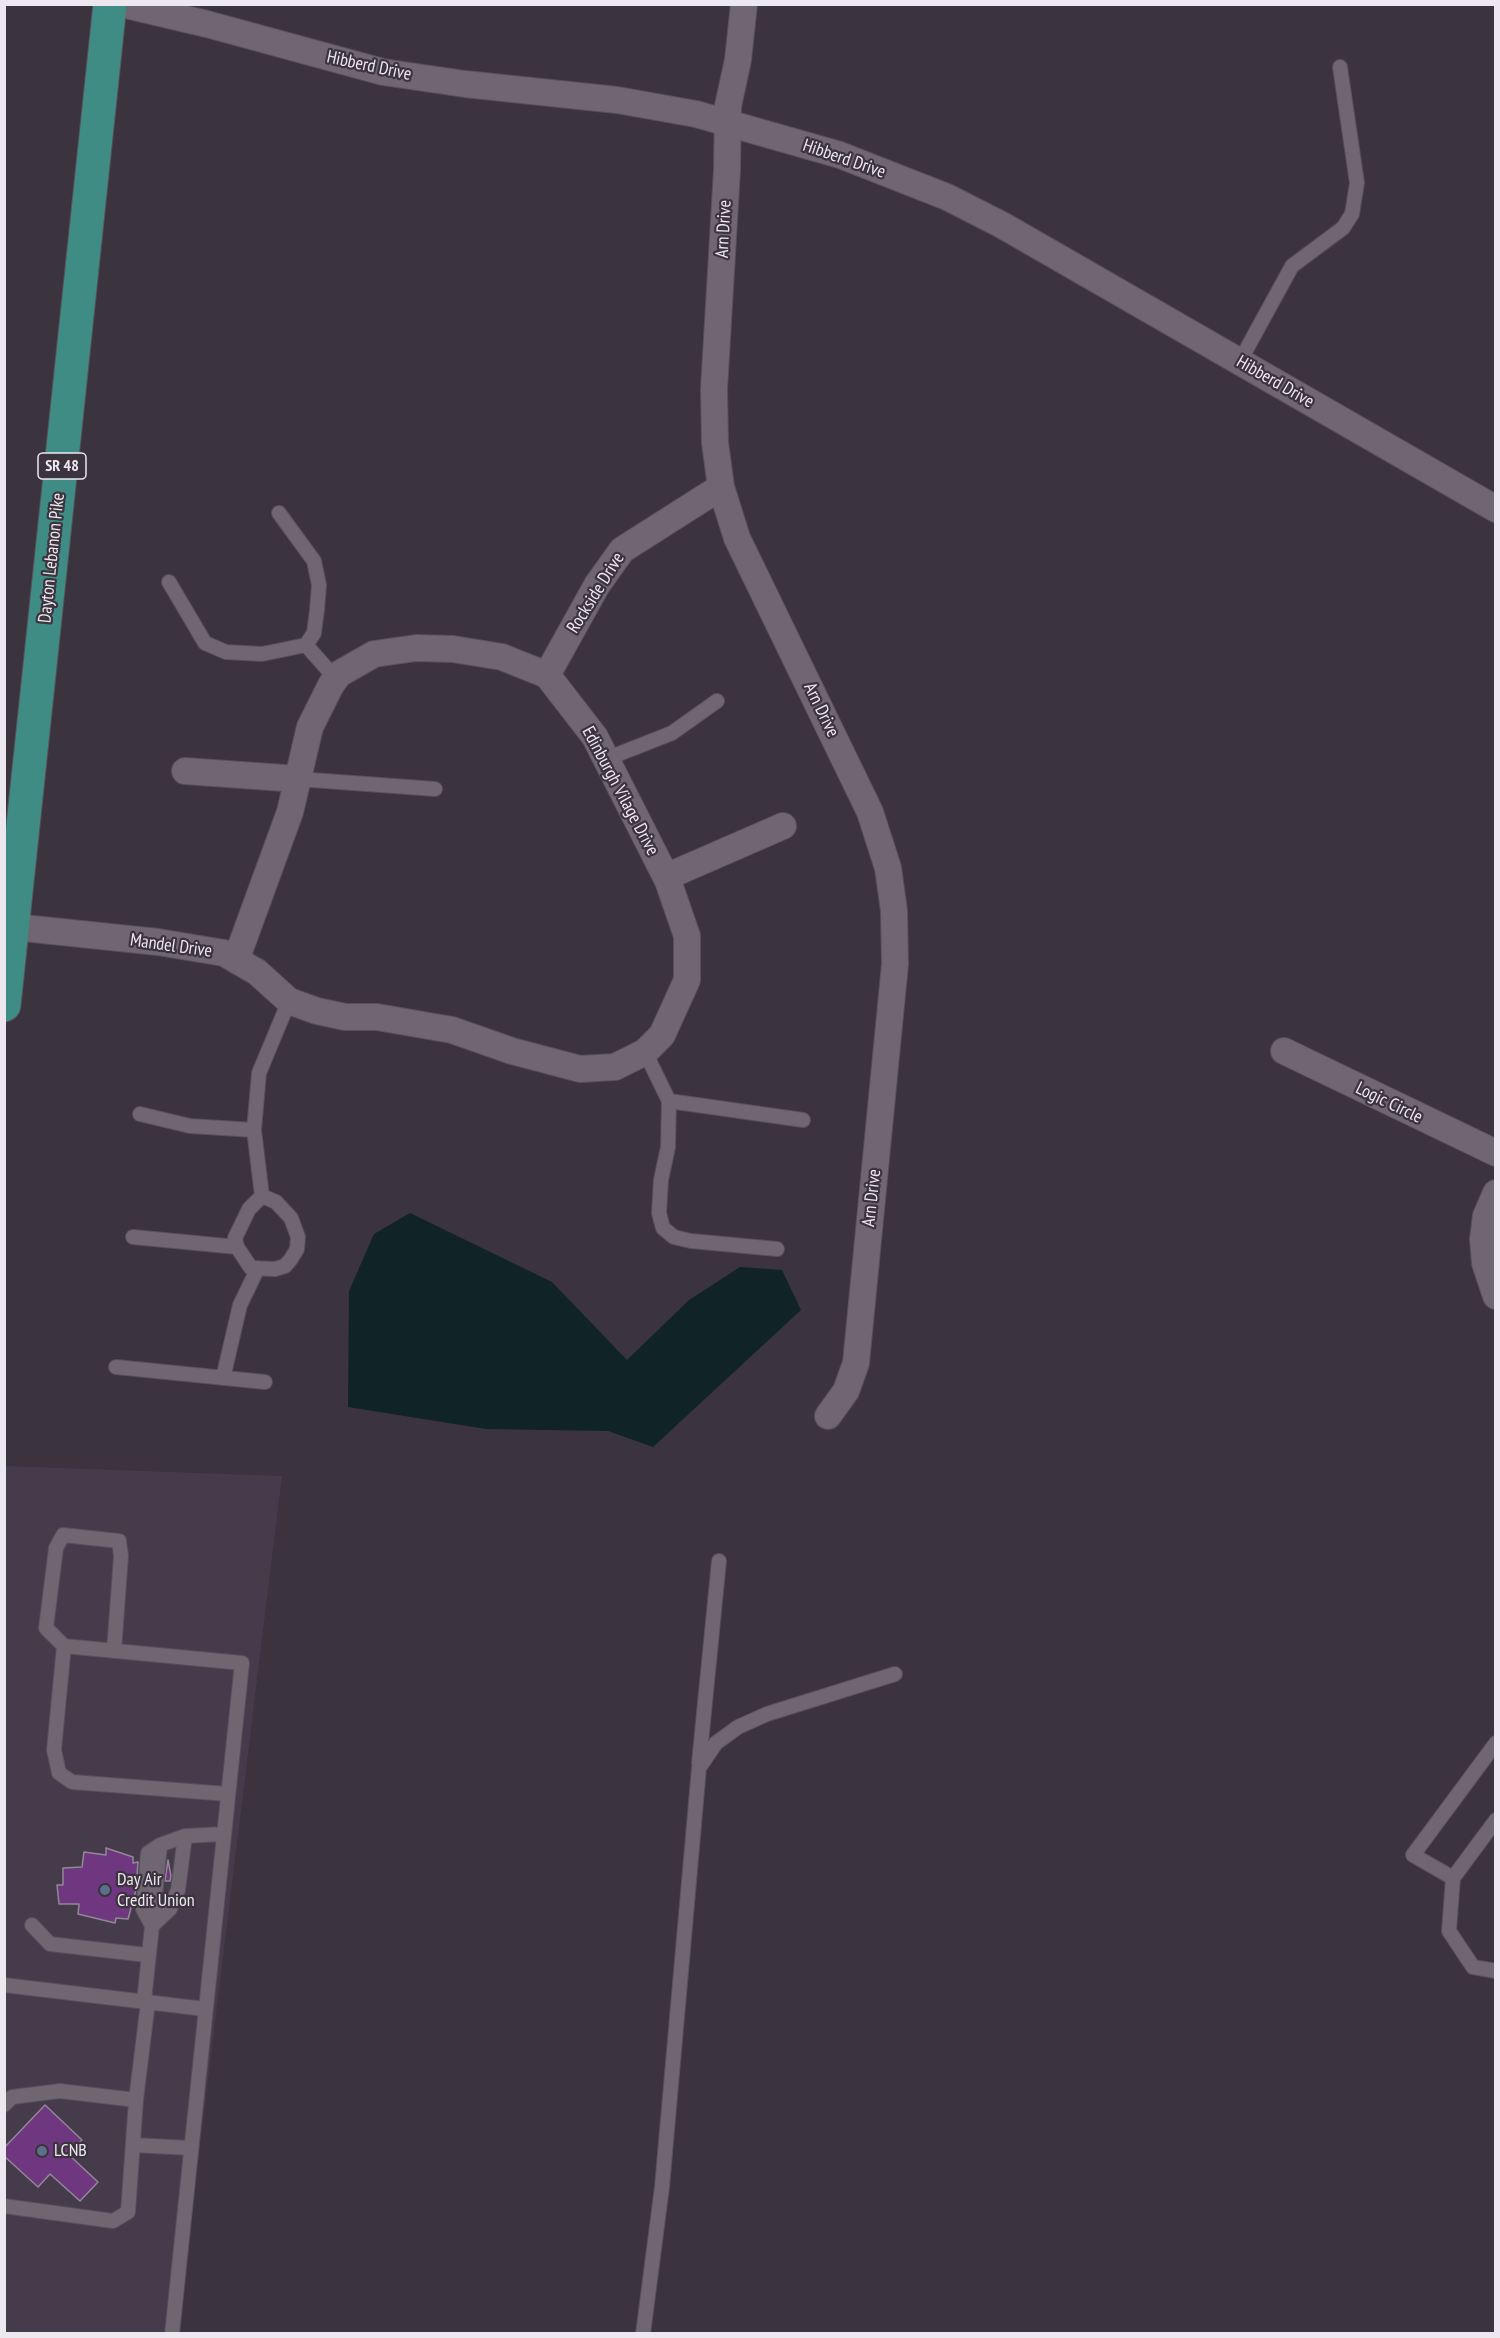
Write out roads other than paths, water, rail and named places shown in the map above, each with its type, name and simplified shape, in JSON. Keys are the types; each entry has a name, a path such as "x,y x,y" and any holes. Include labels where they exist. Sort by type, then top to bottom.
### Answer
{"main road":[{"name":"Dayton Lebanon Pike","path":"4,1005 9,927 110,4"}],"street":[{"name":"Hibberd Drive","path":"122,4 207,24 383,72 465,84 617,99 696,114 840,155 947,197 1002,225 1496,509"},
{"name":"Arn Drive","path":"744,4 727,123 728,170 714,389 715,443 722,487 737,538 870,812 888,868 894,911 896,964 856,1363 846,1390 828,1416"},
{"name":"Rockside Drive","path":"547,675 597,585 622,550 722,487"},
{"path":"236,960 290,812 310,727 339,674 374,654 416,648 453,649 502,657 547,675"},
{"name":"Edinburgh Vilage Drive","path":"321,1012 345,1017 377,1017 452,1030 512,1051 580,1069 615,1067 645,1052 662,1035 687,980 687,936 666,877 595,737 547,675"},
{"path":"185,771 298,779"},
{"path":"666,877 783,826"},
{"name":"Mandel Drive","path":"9,927 200,948 224,953 257,972 289,1001 321,1012"},
{"name":"Logic Circle","path":"1284,1051 1496,1153"},
{"path":"1496,1193 1486,1216 1483,1239 1485,1263 1496,1296"}],"lane":[{"path":"1240,361 1292,266 1343,228 1352,214 1357,183 1340,67"},
{"path":"169,582 205,643 226,652 262,654 306,645 314,633 319,585 314,561 279,513"},
{"path":"306,645 336,679"},
{"path":"606,759 672,733 717,701"},
{"path":"298,779 435,789"},
{"path":"262,1196 276,1202 291,1218 298,1237 297,1250 285,1266 251,1268 237,1247 235,1238 241,1222 262,1196 254,1130 259,1073 289,1001"},
{"path":"645,1052 669,1101 668,1148 660,1191 659,1213 663,1228 674,1237 692,1241 777,1249"},
{"path":"669,1101 802,1120"},
{"path":"140,1114 190,1126 254,1130"},
{"path":"133,1238 237,1247"},
{"path":"223,1378 240,1305 258,1268"},
{"path":"116,1367 265,1382"},
{"path":"114,1651 121,1556 118,1541 63,1535 56,1548 46,1628 64,1646 114,1651 242,1663 172,2334"},
{"path":"643,2334 662,2187 719,1561"},
{"path":"64,1646 54,1750 59,1773 72,1782 228,1794"},
{"path":"699,1768 716,1743 738,1727 767,1713 895,1674"},
{"path":"1453,1878 1413,1855 1496,1743"},
{"path":"1496,1820 1453,1878 1449,1931 1473,1966 1496,1971"},
{"path":"4,2206 113,2221 128,2212 146,2002 147,1955 160,1845 185,1836 224,1834"},
{"path":"152,1926 170,1909 178,1890 185,1836"},
{"path":"32,1925 50,1944 147,1955"},
{"path":"4,1985 205,2009"},
{"path":"4,2105 12,2097 60,2091 136,2100"},
{"path":"133,2145 191,2148"}],"place":[{"name":"Day Air Credit Union","path":"105,1890"},
{"name":"LCNB","path":"42,2151"}]}
